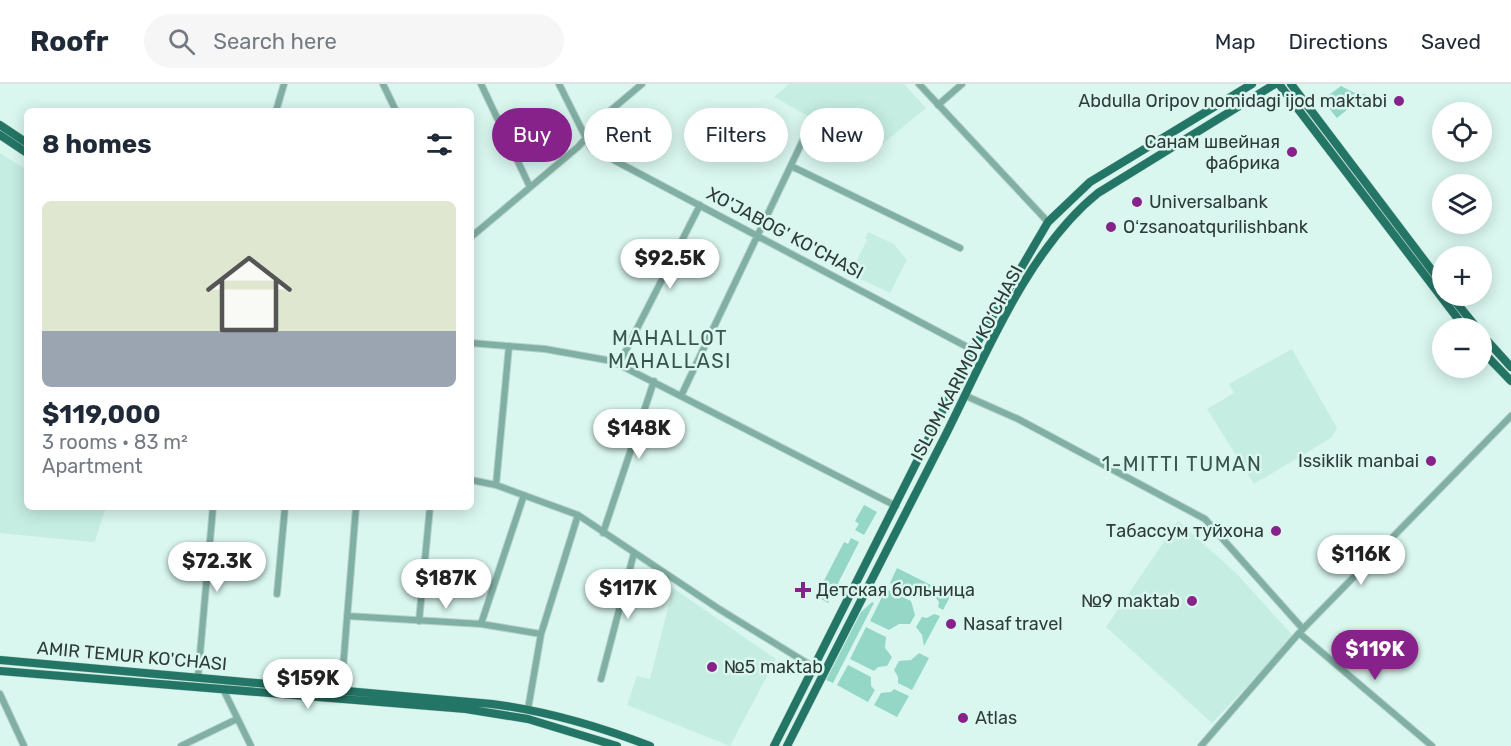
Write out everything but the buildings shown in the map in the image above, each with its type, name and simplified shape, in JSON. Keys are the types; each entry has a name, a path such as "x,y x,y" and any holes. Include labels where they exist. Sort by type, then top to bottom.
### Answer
{"main road":[{"name":"ISLOM KARIMOV KO‘CHASI","path":"772,746 815,668 973,350 1048,222 1090,182 1252,84"},
{"name":"ISLOM KARIMOV KO‘CHASI","path":"788,746 1002,323 1040,258 1078,210 1098,193 1277,84"},
{"path":"1277,84 1457,318"},
{"path":"1291,84 1432,270"},
{"path":"0,124 24,140"},
{"path":"0,135 24,151"},
{"path":"1458,306 1468,318"},
{"path":"991,317 993,323 1002,323"},
{"path":"1492,346 1511,367"},
{"path":"1492,361 1511,381"},
{"name":"AMIR TEMUR KO'CHASI","path":"0,660 450,698 528,708 578,721 650,746"},
{"name":"AMIR TEMUR KO'CHASI","path":"0,671 465,710 528,719 617,746"}],"street":[{"path":"277,108 285,84"},
{"path":"383,84 395,108"},
{"path":"481,84 530,186"},
{"path":"559,84 584,134"},
{"path":"614,108 642,84"},
{"path":"919,84 1048,222"},
{"path":"938,105 962,84"},
{"path":"474,234 584,140"},
{"path":"681,396 800,147"},
{"name":"XO'JABOG' KO'CHASI","path":"618,162 973,350"},
{"path":"791,166 960,248"},
{"path":"618,364 700,205"},
{"path":"474,343 544,349 618,364 896,506"},
{"path":"496,485 509,346"},
{"path":"603,533 654,381"},
{"path":"966,396 1018,419 1205,519 1301,631 1432,746"},
{"path":"1201,746 1301,631 1511,416"},
{"path":"474,481 496,485 578,515 815,668"},
{"path":"481,624 524,495"},
{"path":"198,677 213,510"},
{"path":"277,594 285,510"},
{"path":"340,700 356,510"},
{"path":"419,621 430,510"},
{"path":"528,708 541,634 578,515"},
{"path":"601,679 634,553"},
{"path":"347,616 481,624 541,634"},
{"path":"224,691 251,746"},
{"path":"0,693 24,746"},
{"path":"181,746 237,719"}],"shaded area":[{"path":"789,84 904,84 926,108 884,143 884,108 800,108 800,112 774,97"},
{"path":"0,153 24,168 24,510 105,510 95,541 92,542 0,533"},
{"path":"868,232 894,244 907,260 890,293 850,274 867,240 865,238"},
{"path":"1292,349 1337,428 1331,438 1254,484 1207,409 1234,393 1229,384"},
{"name":"№9 maktab","path":"1178,521 1238,575 1294,637 1212,723 1106,627"},
{"name":"№5 maktab","path":"673,588 776,659 730,746 627,705 637,676 650,679"}],"green space":[{"path":"1341,86 1359,95 1366,94 1337,118 1322,100"},
{"path":"864,505 877,512 864,535 855,530 859,524 855,521"},
{"path":"851,538 859,542 828,603 816,596 844,542 848,544"},
{"path":"897,568 931,585 928,591 914,596 890,583"},
{"path":"937,588 951,595 943,610 938,607 939,602 933,594"},
{"path":"886,589 911,601 915,615 910,624 899,624 889,630 870,621"},
{"path":"872,602 874,603 833,683 826,680 861,612"},
{"path":"934,614 940,616 924,646 922,635 916,627 922,617 927,618"},
{"path":"866,627 886,637 885,648 892,657 887,666 878,667 874,671 850,659"},
{"path":"919,653 929,658 912,690 898,683 894,670 899,661 911,660"},
{"path":"848,665 871,677 871,686 875,690 868,702 837,685"},
{"path":"894,689 909,696 897,717 874,705 881,693 891,692"}],"place":[{"name":"Abdulla Oripov nomidagi ijod maktabi","path":"1399,101"},
{"name":"Санам швейная фабрика","path":"1292,152"},
{"name":"Universalbank","path":"1137,202"},
{"name":"Oʻzsanoatqurilishbank","path":"1111,227"},
{"name":"Issiklik manbai","path":"1431,461"},
{"name":"Табассум туйхона","path":"1276,531"},
{"name":"Детская больница","path":"803,590"},
{"name":"№9 maktab","path":"1192,601"},
{"name":"Nasaf travel","path":"951,624"},
{"name":"№5 maktab","path":"712,667"},
{"name":"Atlas","path":"963,718"}],"district":[{"name":"MAHALLOT MAHALLASI","path":"670,350"},
{"name":"1-MITTI TUMAN","path":"1182,464"}]}
